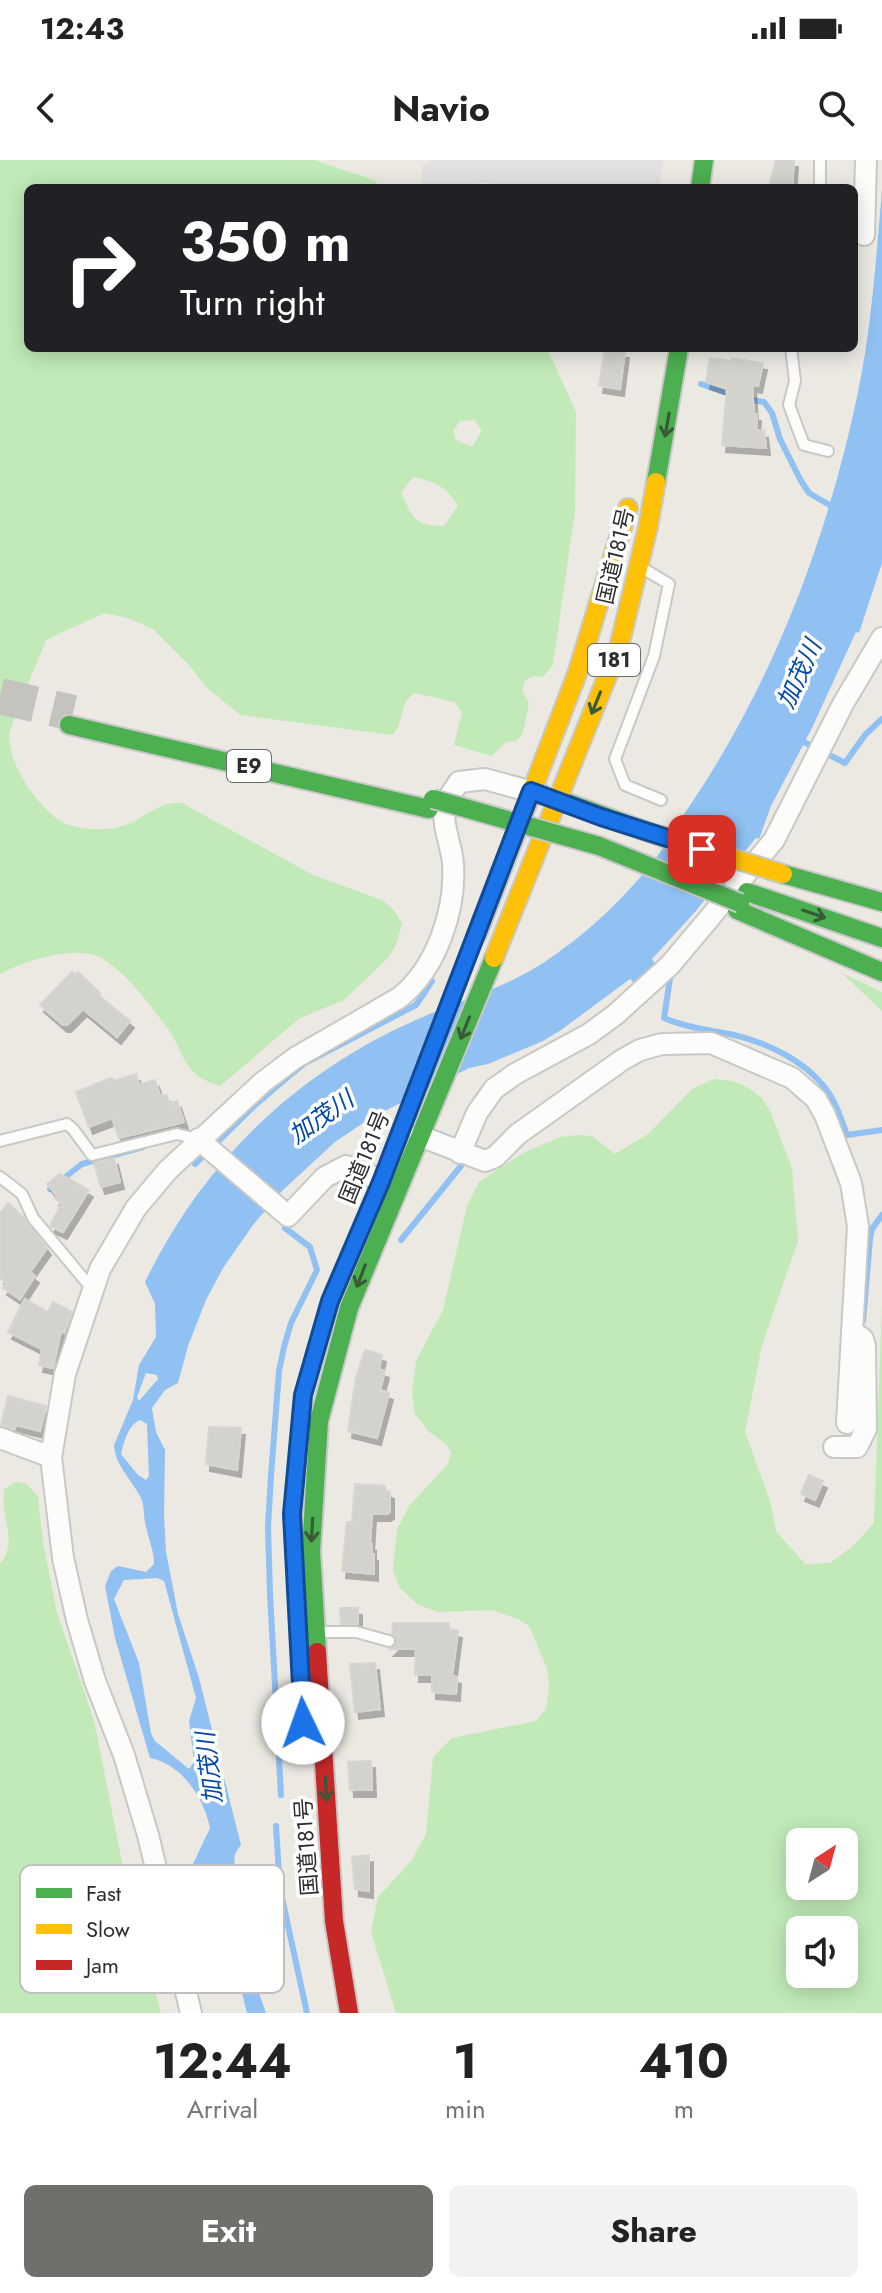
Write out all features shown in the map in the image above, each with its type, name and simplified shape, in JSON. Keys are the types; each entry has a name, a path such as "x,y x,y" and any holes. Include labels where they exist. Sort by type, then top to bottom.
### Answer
{"main road":[{"path":"683,184 686,160"},
{"path":"701,184 704,160"},
{"path":"653,394 661,352"},
{"name":"国道181号","path":"349,2013 334,1921 311,1551 319,1421 385,1184 422,1131 619,647 648,527 678,352"},
{"name":"国道181号","path":"472,948 577,674 623,531 633,486"},
{"name":"E9","path":"71,719 599,846 741,901 882,961"},
{"path":"557,799 648,832 882,902"},
{"name":"E9","path":"431,804 741,901 882,972"},
{"path":"741,901 882,938"},
{"path":"299,1440 302,1410"},
{"path":"294,1544 301,1694"},
{"name":"国道181号","path":"305,1753 318,1935"},
{"path":"325,1982 331,2013"}],"street":[{"path":"864,235 871,173"},
{"path":"460,1153 477,1113 494,1089 515,1074 589,1034 626,1006 670,965 774,840 843,704 882,638"},
{"path":"155,1865 124,1755 95,1681 77,1620 63,1558 51,1457 65,1374 93,1290 112,1247 136,1208 168,1170 203,1143 263,1082 295,1058 413,987 435,955 449,910 453,865 446,829 446,804 459,782 485,779 557,799"},
{"path":"422,1131 460,1153 485,1161 495,1157 518,1134 622,1060 640,1050 675,1043 711,1043 792,1078 816,1099 825,1115 851,1183 858,1226 847,1423"},
{"path":"203,1143 288,1216 325,1177 346,1166 385,1184"},
{"path":"834,1447 857,1447 866,1429 865,1346 863,1339 852,1331"},
{"path":"0,1438 51,1457"},
{"path":"186,1993 191,2013"}],"lane":[{"path":"820,160 820,184"},
{"path":"791,352 795,381 790,399 792,414 804,445 828,451"},
{"path":"638,566 669,584 654,656 615,759 625,785 661,800"},
{"path":"0,1141 67,1124 92,1155 177,1134 203,1143"},
{"path":"0,1177 22,1194 33,1218 93,1290"},
{"path":"316,1632 356,1632 389,1641"}],"shaded area":[{"path":"432,160 663,160 660,184 422,184 422,166"}],"green space":[{"path":"0,160 314,160 374,180 378,184 24,184 24,352 549,352 576,412 575,511 553,665 543,677 534,676 525,680 522,690 529,703 523,733 516,741 505,743 491,756 454,745 462,712 454,702 415,693 406,702 399,725 392,735 240,715 205,686 153,629 128,618 104,613 46,640 10,731 14,761 42,805 65,824 101,829 123,826 164,805 182,803 313,875 382,900 394,910 402,924 396,945 388,958 344,1000 300,1018 220,1086 194,1073 170,1031 150,1005 122,973 101,958 90,954 64,953 22,964 0,974","holes":["474,420 482,431 472,447 456,440 453,431 460,421","413,477 428,481 449,493 458,506 444,526 426,524 416,519 401,493"]},
{"path":"842,973 882,992 882,1011"},
{"path":"714,1079 732,1081 761,1097 769,1109 792,1168 798,1241 762,1345 745,1432 770,1501 776,1531 805,1564 830,1563 854,1545 874,1523 882,1304 882,2013 396,2013 371,1932 378,1897 412,1860 426,1834 433,1757 452,1738 536,1721 546,1709 549,1687 547,1668 529,1626 492,1610 439,1612 418,1605 400,1588 393,1571 397,1529 410,1505 448,1464 451,1452 415,1414 412,1393 416,1361 443,1310 467,1206 479,1182 523,1153 560,1137 592,1136 615,1154 648,1134 692,1089"},
{"path":"16,1482 27,1484 38,1497 57,1613 94,1720 122,1865 20,1865 20,1993 156,1993 161,2013 0,2013 0,1564 9,1538 4,1489"}],"water":[{"name":"加茂川","path":"882,190 882,563 859,633 856,632 812,728 771,806 759,839 756,838 652,959 661,972 641,990 630,979 543,1041 488,1064 469,1068 369,1119 335,1142 282,1191 223,1268 206,1300 188,1346 178,1383 165,1390 152,1408 156,1432 165,1450 166,1552 178,1614 199,1678 241,1845 235,1856 235,1865 192,1865 210,1828 207,1817 190,1784 172,1767 150,1758 115,1638 105,1586 111,1571 118,1566 146,1572 154,1564 142,1500 120,1465 114,1445 133,1400 139,1365 156,1337 155,1304 145,1282 194,1199 256,1127 292,1095 372,1042 501,985 549,959 611,908 664,847 742,719 791,614 830,504 845,448 863,367","holes":["146,1373 157,1375 158,1379 139,1401 137,1397","140,1420 147,1424 149,1476 146,1480 121,1454 127,1434","157,1578 164,1581 196,1698 189,1721 194,1762 189,1769 155,1741 151,1733 139,1663 114,1599 124,1580"]},
{"path":"242,1993 259,1993 266,2013 247,2013"}],"building":[{"path":"776,160 794,160 792,184 770,184"},
{"path":"604,352 625,352 620,389 599,386"},
{"path":"710,358 763,363 758,386 752,385 754,414 757,414 756,430 764,431 766,448 722,445 727,389 706,382"},
{"path":"72,972 75,975 78,972 100,993 98,995 130,1021 117,1037 83,1009 67,1025 63,1025 40,1005"},
{"path":"136,1074 139,1085 155,1080 160,1096 167,1095 169,1104 177,1101 184,1122 119,1138 112,1118 89,1127 76,1092 111,1078 114,1081"},
{"path":"114,1158 120,1182 101,1187 94,1163"},
{"path":"60,1174 89,1190 63,1232 50,1226 62,1203 55,1199 57,1196 47,1184"},
{"path":"8,1203 47,1248 30,1272 35,1276 20,1299 3,1288 6,1283 0,1278 0,1213"},
{"path":"25,1299 48,1312 53,1302 72,1312 64,1333 61,1331 53,1368 39,1365 42,1349 8,1332"},
{"path":"365,1350 382,1355 379,1369 385,1371 380,1390 389,1393 377,1438 348,1431 356,1378"},
{"path":"8,1396 46,1406 40,1431 16,1425 14,1430 1,1425"},
{"path":"209,1427 241,1428 237,1470 206,1464"},
{"path":"809,1475 823,1481 815,1500 801,1494"},
{"path":"355,1484 385,1486 385,1490 390,1492 390,1512 372,1514 370,1544 374,1554 374,1574 342,1571 347,1522 352,1522"},
{"path":"340,1608 358,1608 358,1624 341,1624"},
{"path":"393,1623 449,1623 449,1629 458,1631 452,1676 457,1677 456,1694 432,1692 432,1675 415,1675 416,1649 390,1649 397,1642 392,1634"},
{"path":"375,1663 380,1709 355,1712 350,1664"},
{"path":"371,1761 372,1790 350,1790 348,1762"},
{"path":"369,1855 369,1891 355,1889 352,1857"}],"waterway":[{"path":"701,384 732,395"},
{"path":"746,399 764,402 772,413 780,439 801,481 809,493 833,507"},
{"path":"800,740 845,763 865,735 882,719"},
{"path":"665,975 670,979 664,1018 744,1038 786,1055 821,1083 835,1104 847,1135 882,1130"},
{"path":"195,1164 254,1106 305,1063 416,1005 432,981"},
{"path":"50,1189 82,1164 143,1147"},
{"path":"401,1240 461,1166"},
{"path":"863,1321 870,1239 872,1229 882,1215"},
{"path":"281,1795 270,1594 268,1527 271,1476 279,1371 284,1347 291,1323 317,1270 310,1247 285,1228"},
{"path":"276,1826 278,1865"},
{"path":"284,1907 307,2013"}],"tunnel":[{"path":"0,696 73,713"}],"traffic: fast":[{"path":"701,184 704,160"},
{"path":"656,482 678,352"},
{"path":"69,725 429,809"},
{"path":"433,799 599,846 740,903"},
{"path":"557,799 648,832"},
{"path":"783,874 882,902"},
{"path":"747,892 882,938"},
{"path":"737,910 882,972"},
{"path":"317,1652 311,1551 319,1421 349,1308 494,958"}],"traffic: slow":[{"path":"494,958 619,647 656,482"},
{"path":"477,934 577,674 628,508"},
{"path":"648,832 783,874"}],"traffic: jam":[{"path":"317,1652 334,1921 349,2013"}],"route":[{"path":"303,1723 292,1514 303,1395 330,1301 381,1182 531,791 702,849"}]}
